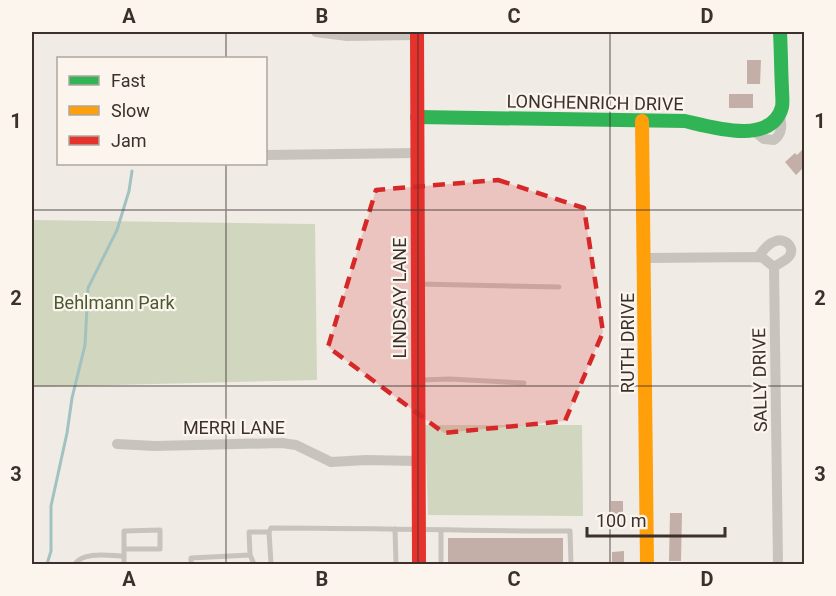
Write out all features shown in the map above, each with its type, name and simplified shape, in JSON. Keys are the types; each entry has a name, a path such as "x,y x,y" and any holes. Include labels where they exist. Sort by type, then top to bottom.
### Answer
{"street":[{"path":"316,32 347,36 417,33"},
{"name":"LONGHENRICH DRIVE","path":"417,117 685,121 720,130 754,131 775,120 782,107 780,32"},
{"name":"LINDSAY LANE","path":"417,33 419,564"},
{"name":"RUTH DRIVE","path":"642,121 647,564"},
{"path":"267,155 417,153"},
{"path":"645,258 758,257 763,258 774,267 789,257 792,248 780,239 758,257"},
{"name":"SALLY DRIVE","path":"774,267 778,564"},
{"name":"MERRI LANE","path":"117,444 155,446 282,443 296,445 331,462 418,460"}],"lane":[{"path":"418,284 559,286"},
{"path":"418,380 450,379 524,383"},
{"path":"254,564 250,555 249,532 269,532 272,528 395,529 441,532 570,531 571,564"},
{"path":"395,529 396,564"},
{"path":"75,564 86,556 124,553 160,549 160,530 124,531 124,553 124,564"},
{"path":"269,532 271,564"},
{"path":"441,532 441,564"},
{"path":"191,564 191,558 250,555"}],"highlighted area":[{"path":"498,180 584,208 603,332 565,421 444,433 328,347 376,190"}],"green space":[{"name":"Behlmann Park","path":"32,220 315,224 317,380 32,387"},
{"path":"425,425 582,425 583,516 428,515"}],"building":[{"path":"747,60 761,60 760,84 747,84"},
{"path":"729,94 753,94 753,108 729,108"},
{"path":"804,148 804,167 796,175 785,162"},
{"path":"611,501 623,501 623,523 611,523"},
{"path":"670,513 682,513 681,561 669,561"},
{"path":"448,538 563,538 563,564 540,564 540,562 448,564"},
{"path":"624,551 624,564 612,564 612,552"}],"waterway":[{"path":"47,564 51,551 51,506 85,345 88,288 117,230 129,191 132,171"}],"traffic: fast":[{"path":"417,117 685,121 724,129 754,130 776,119 782,107 780,32"}],"traffic: slow":[{"path":"642,121 647,564"}],"traffic: jam":[{"path":"417,32 419,564"}]}
